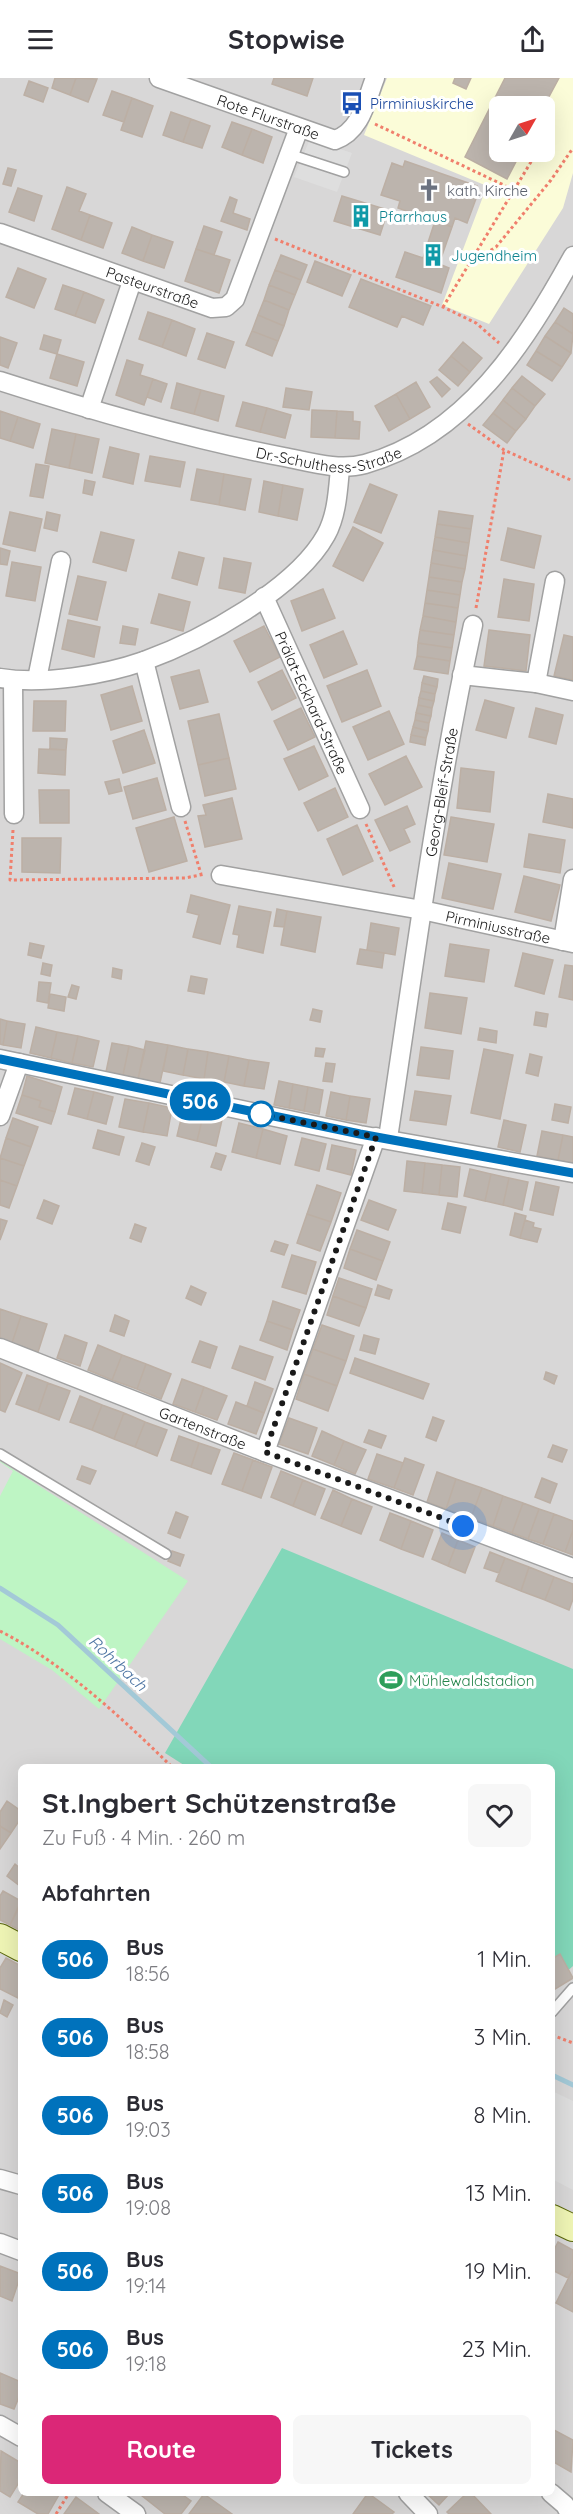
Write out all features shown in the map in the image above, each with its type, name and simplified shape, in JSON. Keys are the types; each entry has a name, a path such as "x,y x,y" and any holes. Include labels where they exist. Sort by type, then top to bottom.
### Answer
{"main road":[{"path":"0,1937 18,1946"},
{"path":"555,2219 573,2228"}],"street":[{"name":"Rote Flurstraße","path":"159,78 335,140 351,133 360,116"},
{"path":"360,116 375,78"},
{"name":"Pasteurstraße","path":"0,233 212,308 226,307 235,299 299,128"},
{"name":"Dr.-Schulthess-Straße","path":"0,381 89,409 254,452 340,468 363,465 401,451 431,435 457,415 512,354 573,256"},
{"path":"89,409 132,281"},
{"path":"14,814 7,679 37,679 107,671 144,661 230,620 287,580 313,554 327,534 336,505 340,468"},
{"path":"37,679 60,561"},
{"path":"536,683 555,581"},
{"name":"Prälat-Eckhard-Straße","path":"264,597 360,809"},
{"name":"Georg-Bleif-Straße","path":"265,1452 382,1138 462,675 473,626"},
{"path":"144,661 181,807"},
{"path":"462,675 536,683 573,691"},
{"path":"221,875 422,909"},
{"path":"568,942 573,879"},
{"name":"Pirminiusstraße","path":"422,909 568,942"},
{"path":"0,1059 382,1138 573,1173"},
{"path":"0,1116 19,1063"},
{"name":"Gartenstraße","path":"0,1348 265,1452 573,1568"},
{"path":"0,2179 18,2184"},
{"path":"0,2242 18,2250"},
{"path":"0,2425 18,2435"},
{"path":"111,2496 136,2514"},
{"path":"411,2496 428,2514"},
{"path":"554,2496 565,2505 570,2514"}],"lane":[{"path":"290,154 344,172"},
{"path":"0,1454 166,1554"},
{"path":"555,2009 573,1988"}],"path":[{"path":"360,116 514,190"},
{"path":"474,255 483,255 496,247 552,180 573,148"},
{"path":"443,307 531,162"},
{"path":"260,233 443,307 476,323 512,354"},
{"path":"457,415 475,431 504,450 573,482"},
{"path":"473,626 504,450"},
{"path":"181,807 201,874"},
{"path":"360,809 404,907"},
{"path":"14,814 10,880 185,878 201,874 221,875"},
{"path":"0,1631 58,1668 141,1736 169,1764"},
{"path":"555,2035 573,2043"},
{"path":"56,2514 67,2496"}],"shaded area":[{"path":"0,78 573,78 573,2514 0,2514"},
{"path":"387,78 573,78 573,173 563,208 489,324 442,305 487,186 364,135"},
{"path":"310,139 352,153 337,192 294,177"},
{"path":"0,1462 13,1471 0,1496"},
{"path":"555,2092 573,2101 573,2190 555,2181"}],"green space":[{"path":"0,1461 188,1581 99,1709 52,1670 0,1639"},
{"path":"282,1548 573,1669 573,1966 555,1982 555,1764 182,1764 165,1753"}],"building":[{"path":"55,78 76,78 70,95 52,88"},
{"path":"76,78 97,79 88,102 70,95"},
{"path":"274,78 313,78 307,96 272,84"},
{"path":"455,78 471,78 466,89 453,83"},
{"path":"505,78 559,78 549,96 496,96"},
{"path":"29,81 48,88 43,102 24,95"},
{"path":"112,91 132,98 124,122 103,115"},
{"path":"132,98 153,106 142,137 121,130"},
{"path":"489,110 489,162 516,162 507,179 465,157"},
{"path":"171,112 191,119 183,142 163,135"},
{"path":"191,119 210,126 202,148 183,142"},
{"path":"232,122 252,129 242,155 222,147"},
{"path":"252,129 272,137 263,163 242,155"},
{"name":"kath. Kirche","path":"405,161 477,186 474,195 477,196 467,223 455,218 452,227 398,208 400,201 381,195 392,163 403,167"},
{"path":"8,168 16,170 11,186 3,184"},
{"path":"67,187 86,194 79,211 90,215 81,240 52,229"},
{"path":"18,188 42,196 34,221 9,212"},
{"name":"Pfarrhaus","path":"342,196 388,210 380,235 334,221"},
{"path":"230,197 237,200 233,213 250,219 247,230 221,221"},
{"path":"90,215 112,223 103,248 81,240"},
{"name":"Jugendheim","path":"435,221 452,227 439,264 449,268 441,293 396,277 405,252 423,258"},
{"path":"204,226 222,232 214,255 196,249"},
{"path":"132,227 152,235 143,261 122,253"},
{"path":"152,235 173,242 164,268 143,261"},
{"path":"196,249 230,260 219,293 185,281"},
{"path":"281,255 307,265 301,280 275,270"},
{"path":"315,261 351,275 342,296 307,282"},
{"path":"18,268 46,279 34,308 6,297"},
{"path":"275,270 301,280 295,295 269,285"},
{"path":"361,279 431,306 423,325 402,316 397,327 349,307"},
{"path":"63,285 84,292 75,316 55,309"},
{"path":"269,285 295,295 289,310 264,300"},
{"path":"84,292 104,300 95,323 75,316"},
{"path":"264,300 289,310 284,326 258,315"},
{"path":"564,308 573,314 573,334 555,322"},
{"path":"148,312 172,320 162,347 139,339"},
{"path":"258,315 284,326 278,341 252,331"},
{"path":"172,320 195,329 186,356 162,347"},
{"path":"555,322 573,334 571,353 545,336"},
{"path":"252,331 278,341 272,356 246,345"},
{"path":"207,333 234,342 225,368 198,359"},
{"path":"44,335 61,340 57,354 40,349"},
{"path":"545,336 571,353 562,367 536,351"},
{"path":"0,337 17,343 8,368 0,365"},
{"path":"463,342 482,358 470,372 451,356"},
{"path":"536,351 562,367 552,381 527,365"},
{"path":"57,354 84,362 77,386 50,378"},
{"path":"451,356 470,372 458,386 439,370"},
{"path":"127,360 143,365 140,375 153,379 144,405 116,395"},
{"path":"522,376 545,394 535,406 512,388"},
{"path":"437,377 450,389 442,397 430,382"},
{"path":"153,379 167,384 161,402 147,397"},
{"path":"416,382 430,407 410,419 396,394"},
{"path":"177,383 201,390 194,414 171,408"},
{"path":"286,388 312,392 309,410 283,407"},
{"path":"512,388 535,406 526,419 503,400"},
{"path":"201,390 224,396 218,421 194,414"},
{"path":"396,394 410,419 389,431 375,406"},
{"path":"503,400 526,419 516,431 493,413"},
{"path":"243,402 267,408 260,432 236,426"},
{"path":"267,408 291,415 285,438 260,432"},
{"path":"312,410 337,411 335,438 311,437"},
{"path":"0,411 18,417 10,441 0,438"},
{"path":"337,411 353,412 353,421 360,422 359,439 335,438"},
{"path":"493,413 516,431 507,443 483,425"},
{"path":"18,417 40,424 33,448 10,441"},
{"path":"52,429 76,434 69,468 45,463"},
{"path":"76,434 99,439 92,473 69,468"},
{"path":"110,447 139,454 133,484 103,477"},
{"path":"150,456 185,462 180,487 145,481"},
{"path":"36,464 49,466 43,498 30,496"},
{"path":"197,469 224,474 219,505 191,500"},
{"path":"224,474 251,479 245,510 219,505"},
{"path":"85,480 95,482 92,495 83,493"},
{"path":"264,481 283,485 278,516 259,512"},
{"path":"370,484 397,495 381,533 354,522"},
{"path":"283,485 303,489 297,520 278,516"},
{"path":"439,511 473,516 471,529 437,524"},
{"path":"10,512 42,519 35,551 3,544"},
{"path":"47,512 60,515 57,531 44,528"},
{"path":"437,524 471,529 469,543 435,537"},
{"path":"353,527 383,543 363,581 333,566"},
{"path":"508,528 541,536 534,568 501,560"},
{"path":"101,532 134,540 126,571 93,562"},
{"path":"435,537 469,543 467,556 433,550"},
{"path":"0,548 10,551 7,565 0,564"},
{"path":"433,550 467,556 465,569 431,563"},
{"path":"179,552 204,558 197,585 172,578"},
{"path":"224,558 251,563 245,593 219,588"},
{"path":"12,562 41,567 35,601 6,596"},
{"path":"431,563 465,569 462,582 429,577"},
{"path":"78,576 106,582 97,620 69,614"},
{"path":"429,577 462,582 460,595 427,590"},
{"path":"504,579 534,584 529,621 498,617"},
{"path":"323,589 335,618 302,631 291,601"},
{"path":"427,590 460,595 458,608 425,603"},
{"path":"159,594 190,602 183,631 151,623"},
{"path":"425,603 458,608 456,622 423,616"},
{"path":"423,616 456,622 454,635 420,630"},
{"path":"68,620 100,627 94,657 62,649"},
{"path":"123,626 138,629 135,645 120,643"},
{"path":"264,626 280,657 250,672 234,641"},
{"path":"420,630 454,635 452,648 418,643"},
{"path":"489,630 530,635 526,671 484,666"},
{"path":"343,631 357,664 324,678 310,645"},
{"path":"564,635 573,637 573,680 554,676"},
{"path":"418,643 452,648 450,661 417,656"},
{"path":"417,656 450,661 448,674 414,669"},
{"path":"199,670 208,702 180,709 171,677"},
{"path":"282,670 296,698 272,710 258,682"},
{"path":"367,670 381,706 342,722 327,686"},
{"path":"424,676 438,679 437,687 422,683"},
{"path":"422,683 437,687 435,694 421,691"},
{"path":"132,686 142,721 111,730 101,695"},
{"path":"421,691 435,694 434,701 419,698"},
{"path":"419,698 434,701 432,708 418,705"},
{"path":"485,700 514,708 506,738 476,730"},
{"path":"34,701 66,701 65,731 33,731"},
{"path":"418,705 432,708 431,716 416,713"},
{"path":"301,708 315,737 288,750 274,721"},
{"path":"536,708 563,715 556,744 529,737"},
{"path":"389,711 404,744 368,760 353,727"},
{"path":"416,713 431,716 429,723 415,720"},
{"path":"219,714 229,758 198,765 188,721"},
{"path":"415,720 429,723 428,731 413,727"},
{"path":"413,727 428,731 426,738 411,735"},
{"path":"144,730 155,763 123,773 113,741"},
{"path":"411,735 426,738 425,745 410,742"},
{"path":"50,738 67,739 66,750 50,749"},
{"path":"314,746 328,776 299,790 284,759"},
{"path":"39,749 66,750 65,775 38,773"},
{"path":"406,756 422,787 385,805 369,774"},
{"path":"229,758 236,789 205,796 198,765"},
{"path":"461,768 494,772 490,812 457,808"},
{"path":"157,778 166,810 133,819 124,787"},
{"path":"119,779 122,791 109,794 105,782"},
{"path":"335,788 348,817 318,831 304,803"},
{"path":"39,790 69,790 69,823 40,823"},
{"path":"548,794 573,799 573,828 543,822"},
{"path":"232,798 242,839 205,847 198,816 206,815 203,805"},
{"path":"407,806 415,824 404,829 410,842 390,851 375,820"},
{"path":"174,817 187,861 149,872 136,828"},
{"path":"451,817 494,824 487,862 444,855"},
{"path":"357,825 373,861 343,875 327,839"},
{"path":"529,834 565,840 560,873 524,867"},
{"path":"22,838 61,838 60,873 22,872"},
{"path":"449,863 501,874 493,909 442,898"},
{"path":"524,876 560,885 551,921 515,912"},
{"path":"191,895 230,905 220,944 193,937 199,915 187,912"},
{"path":"239,906 271,912 263,953 237,947 239,935 233,934"},
{"path":"277,909 287,911 284,927 274,926"},
{"path":"287,911 321,917 315,952 281,945"},
{"path":"371,923 399,928 395,955 367,950"},
{"path":"30,943 44,946 41,958 28,955"},
{"path":"450,944 489,950 484,982 445,976"},
{"path":"360,949 384,953 382,968 357,964"},
{"path":"523,953 553,960 544,994 515,986"},
{"path":"43,963 52,965 50,976 41,974"},
{"path":"565,965 573,966 573,1000 559,997"},
{"path":"113,968 122,970 121,979 112,977"},
{"path":"191,976 207,979 204,994 188,991"},
{"path":"39,982 51,983 48,1003 37,1001"},
{"path":"72,985 79,987 76,999 68,997"},
{"path":"430,993 467,998 461,1034 425,1028"},
{"path":"50,994 66,997 64,1011 48,1008"},
{"path":"313,1009 322,1011 320,1022 310,1020"},
{"path":"536,1012 548,1014 546,1027 534,1025"},
{"path":"0,1019 7,1021 3,1045 0,1044"},
{"path":"7,1021 25,1024 21,1048 3,1045"},
{"path":"36,1027 57,1032 51,1058 30,1053"},
{"path":"480,1028 497,1031 496,1043 478,1040"},
{"path":"57,1032 78,1036 72,1063 51,1058"},
{"path":"78,1036 99,1041 93,1067 72,1063"},
{"path":"146,1041 168,1045 160,1083 138,1079"},
{"path":"112,1043 129,1046 123,1075 106,1072"},
{"path":"168,1045 188,1049 183,1075 163,1071"},
{"path":"129,1046 145,1050 138,1079 123,1075"},
{"path":"421,1047 453,1051 449,1079 417,1075"},
{"path":"316,1048 325,1049 323,1057 315,1056"},
{"path":"188,1049 208,1052 204,1079 183,1075"},
{"path":"484,1049 513,1055 500,1119 471,1113"},
{"path":"208,1052 229,1056 224,1082 204,1079"},
{"path":"530,1054 542,1057 538,1076 526,1073"},
{"path":"229,1056 249,1060 244,1086 224,1082"},
{"path":"249,1060 269,1063 264,1089 244,1086"},
{"path":"326,1063 335,1064 332,1082 323,1081"},
{"path":"27,1076 62,1087 55,1112 39,1107 41,1101 22,1095"},
{"path":"279,1081 293,1084 289,1108 274,1105"},
{"path":"293,1084 308,1087 304,1111 289,1108"},
{"path":"308,1087 323,1090 319,1114 304,1111"},
{"path":"75,1088 94,1092 87,1119 68,1114"},
{"path":"415,1091 451,1096 446,1125 410,1120"},
{"path":"94,1092 113,1097 106,1124 87,1119"},
{"path":"331,1092 350,1096 346,1120 326,1116"},
{"path":"22,1095 41,1101 39,1107 55,1112 51,1124 16,1113"},
{"path":"350,1096 370,1099 366,1123 346,1120"},
{"path":"125,1099 149,1103 143,1132 119,1127"},
{"path":"149,1103 172,1108 167,1136 143,1132"},
{"path":"555,1104 571,1107 568,1123 552,1120"},
{"path":"183,1111 203,1116 197,1141 177,1136"},
{"path":"203,1116 222,1120 216,1146 197,1141"},
{"path":"13,1118 38,1127 31,1147 6,1138"},
{"path":"504,1120 526,1125 520,1152 498,1147"},
{"path":"239,1123 263,1129 256,1158 232,1152"},
{"path":"263,1129 287,1136 280,1164 256,1158"},
{"path":"98,1130 124,1137 119,1155 93,1148"},
{"path":"542,1131 563,1135 558,1160 537,1156"},
{"path":"563,1135 573,1137 573,1163 558,1160"},
{"path":"6,1138 31,1147 24,1166 0,1158"},
{"path":"302,1138 326,1144 319,1171 295,1165"},
{"path":"142,1143 155,1147 149,1165 136,1161"},
{"path":"332,1145 356,1150 351,1175 327,1169"},
{"path":"216,1153 226,1156 221,1170 211,1167"},
{"path":"0,1158 24,1166 17,1186 0,1180"},
{"path":"407,1161 425,1163 422,1193 404,1191"},
{"path":"425,1163 442,1165 439,1195 422,1193"},
{"path":"442,1165 460,1167 457,1197 439,1195"},
{"path":"470,1169 491,1174 485,1201 464,1196"},
{"path":"491,1174 509,1178 503,1205 485,1201"},
{"path":"509,1178 528,1182 522,1210 503,1205"},
{"path":"0,1180 17,1186 9,1208 0,1205"},
{"path":"536,1182 559,1187 553,1215 530,1210"},
{"path":"317,1185 341,1193 331,1222 307,1214"},
{"path":"44,1200 59,1206 52,1224 37,1218"},
{"path":"369,1200 396,1210 388,1230 361,1220"},
{"path":"448,1203 466,1207 460,1233 442,1229"},
{"path":"515,1213 526,1216 520,1238 510,1235"},
{"path":"307,1214 331,1222 320,1251 297,1243"},
{"path":"0,1219 7,1221 0,1240"},
{"path":"525,1220 534,1223 533,1227 541,1229 537,1242 520,1238"},
{"path":"135,1224 146,1228 141,1242 130,1238"},
{"path":"357,1230 390,1242 383,1261 350,1249"},
{"path":"275,1241 288,1245 284,1255 271,1251"},
{"path":"350,1249 383,1261 376,1280 344,1268"},
{"path":"292,1255 316,1262 306,1294 282,1287"},
{"path":"339,1278 372,1289 366,1308 333,1296"},
{"path":"378,1285 392,1290 389,1299 375,1295"},
{"path":"191,1286 206,1293 201,1305 186,1298"},
{"path":"333,1296 366,1308 359,1326 327,1315"},
{"path":"273,1301 300,1310 293,1330 267,1321"},
{"path":"0,1309 21,1316 12,1343 0,1339"},
{"path":"115,1315 129,1321 124,1336 110,1331"},
{"path":"21,1316 47,1324 38,1352 12,1343"},
{"path":"267,1321 293,1330 287,1350 260,1340"},
{"path":"322,1325 354,1336 346,1361 313,1349"},
{"path":"65,1335 87,1343 80,1366 57,1358"},
{"path":"364,1335 379,1339 375,1354 360,1350"},
{"path":"200,1341 217,1347 210,1368 192,1362"},
{"path":"98,1345 122,1355 112,1380 88,1370"},
{"path":"240,1346 273,1357 265,1380 232,1368"},
{"path":"313,1349 346,1361 337,1386 304,1374"},
{"path":"122,1355 146,1364 137,1389 112,1380"},
{"path":"355,1358 429,1384 423,1399 350,1373"},
{"path":"0,1363 22,1373 5,1412 0,1410"},
{"path":"146,1364 171,1374 161,1399 137,1389"},
{"path":"546,1372 557,1376 554,1384 544,1379"},
{"path":"304,1374 337,1386 328,1411 296,1399"},
{"path":"27,1375 48,1383 38,1412 16,1404"},
{"path":"182,1379 204,1387 195,1412 173,1404"},
{"path":"255,1382 273,1389 264,1413 247,1406"},
{"path":"48,1383 70,1391 59,1420 38,1412"},
{"path":"204,1387 227,1396 217,1420 195,1412"},
{"path":"80,1396 102,1405 92,1430 70,1422"},
{"path":"236,1402 264,1413 256,1434 228,1424"},
{"path":"102,1405 124,1413 114,1439 92,1430"},
{"path":"124,1413 145,1422 135,1447 114,1439"},
{"path":"433,1417 444,1421 436,1441 426,1437"},
{"path":"289,1418 317,1428 308,1454 279,1444"},
{"path":"145,1422 167,1430 157,1456 135,1447"},
{"path":"369,1430 386,1436 381,1448 364,1442"},
{"path":"322,1431 344,1441 334,1465 312,1456"},
{"path":"179,1436 199,1443 191,1467 171,1460"},
{"path":"344,1441 366,1450 355,1474 334,1465"},
{"path":"199,1443 220,1450 211,1474 191,1467"},
{"path":"553,1445 567,1450 562,1462 548,1457"},
{"path":"234,1453 253,1460 242,1491 222,1484"},
{"path":"377,1454 403,1463 394,1488 368,1479"},
{"path":"405,1458 424,1465 413,1495 394,1488"},
{"path":"253,1460 272,1467 261,1498 242,1491"},
{"path":"82,1466 96,1471 90,1484 77,1479"},
{"path":"281,1471 303,1480 293,1506 271,1497"},
{"path":"437,1472 456,1479 446,1509 427,1502"},
{"path":"542,1478 557,1484 550,1503 535,1497"},
{"path":"456,1479 482,1488 471,1518 446,1509"},
{"path":"303,1480 325,1489 315,1515 293,1506"},
{"path":"482,1488 503,1496 493,1526 471,1518"},
{"path":"333,1490 352,1499 341,1526 321,1518"},
{"path":"503,1496 523,1503 512,1533 493,1526"},
{"path":"352,1499 372,1507 361,1534 341,1526"},
{"path":"523,1503 539,1509 528,1539 512,1533"},
{"path":"539,1509 554,1514 543,1544 528,1539"},
{"path":"176,1512 188,1517 180,1538 168,1533"},
{"path":"390,1513 411,1521 401,1549 380,1540"},
{"path":"554,1514 573,1521 573,1530 565,1552 543,1544"},
{"path":"411,1521 433,1530 423,1557 401,1549"},
{"path":"573,1530 573,1555 565,1552"},
{"path":"442,1533 458,1540 448,1566 432,1559"},
{"path":"458,1540 475,1547 465,1573 448,1566"},
{"path":"172,1551 184,1555 180,1566 168,1561"},
{"path":"490,1552 505,1558 499,1573 484,1568"},
{"path":"505,1558 529,1567 521,1591 496,1581"},
{"path":"529,1567 554,1577 545,1600 521,1591"},
{"path":"554,1577 573,1584 573,1599 569,1610 545,1600"},
{"path":"7,1801 18,1809 18,1822 11,1833 0,1826 0,1812"},
{"path":"0,1826 11,1833 0,1849"},
{"path":"15,1864 18,1866 18,1884 7,1876"},
{"path":"3,1891 18,1899 18,1908 10,1925 0,1920 0,1896"},
{"path":"18,1910 18,1929 10,1925"},
{"path":"560,1954 573,1978 555,1989 555,1957"},
{"path":"6,1958 18,1964 18,1998 0,1989 0,1968"},
{"path":"4,2000 13,2005 7,2017 0,2013"},
{"path":"558,2242 573,2250 573,2269 568,2278 555,2272 555,2248"},
{"path":"0,2266 18,2273 18,2283 12,2301 0,2296"},
{"path":"573,2269 573,2312 556,2303"},
{"path":"0,2373 18,2381 18,2399 14,2409 0,2404"},
{"path":"555,2431 573,2440 571,2472 555,2463"},
{"path":"1,2451 18,2461 18,2484 10,2497 0,2491"},
{"path":"22,2496 58,2496 48,2514 38,2514 18,2502"},
{"path":"142,2496 184,2496 191,2501 181,2514 165,2514"},
{"path":"202,2496 207,2496 232,2514 189,2514"},
{"path":"366,2496 372,2496 394,2512 392,2514 353,2514"},
{"path":"429,2496 447,2496 439,2505"},
{"path":"464,2496 474,2496 491,2514 449,2514 447,2512"},
{"path":"76,2497 99,2514 64,2514"}],"waterway":[{"name":"Rohrbach","path":"0,1588 58,1625 208,1764"},
{"name":"Rohrbach","path":"555,2076 573,2085"}],"bus line":[{"name":"506","path":"0,1059 360,1134 573,1173"}],"place":[{"name":"Pirminiuskirche","path":"352,103"},
{"name":"kath. Kirche","path":"429,190"},
{"name":"Pfarrhaus","path":"361,216"},
{"name":"Jugendheim","path":"433,255"},
{"name":"Mühlewaldstadion","path":"391,1680"}],"route":[{"path":"261,1114 376,1137 265,1452 463,1526"}]}
